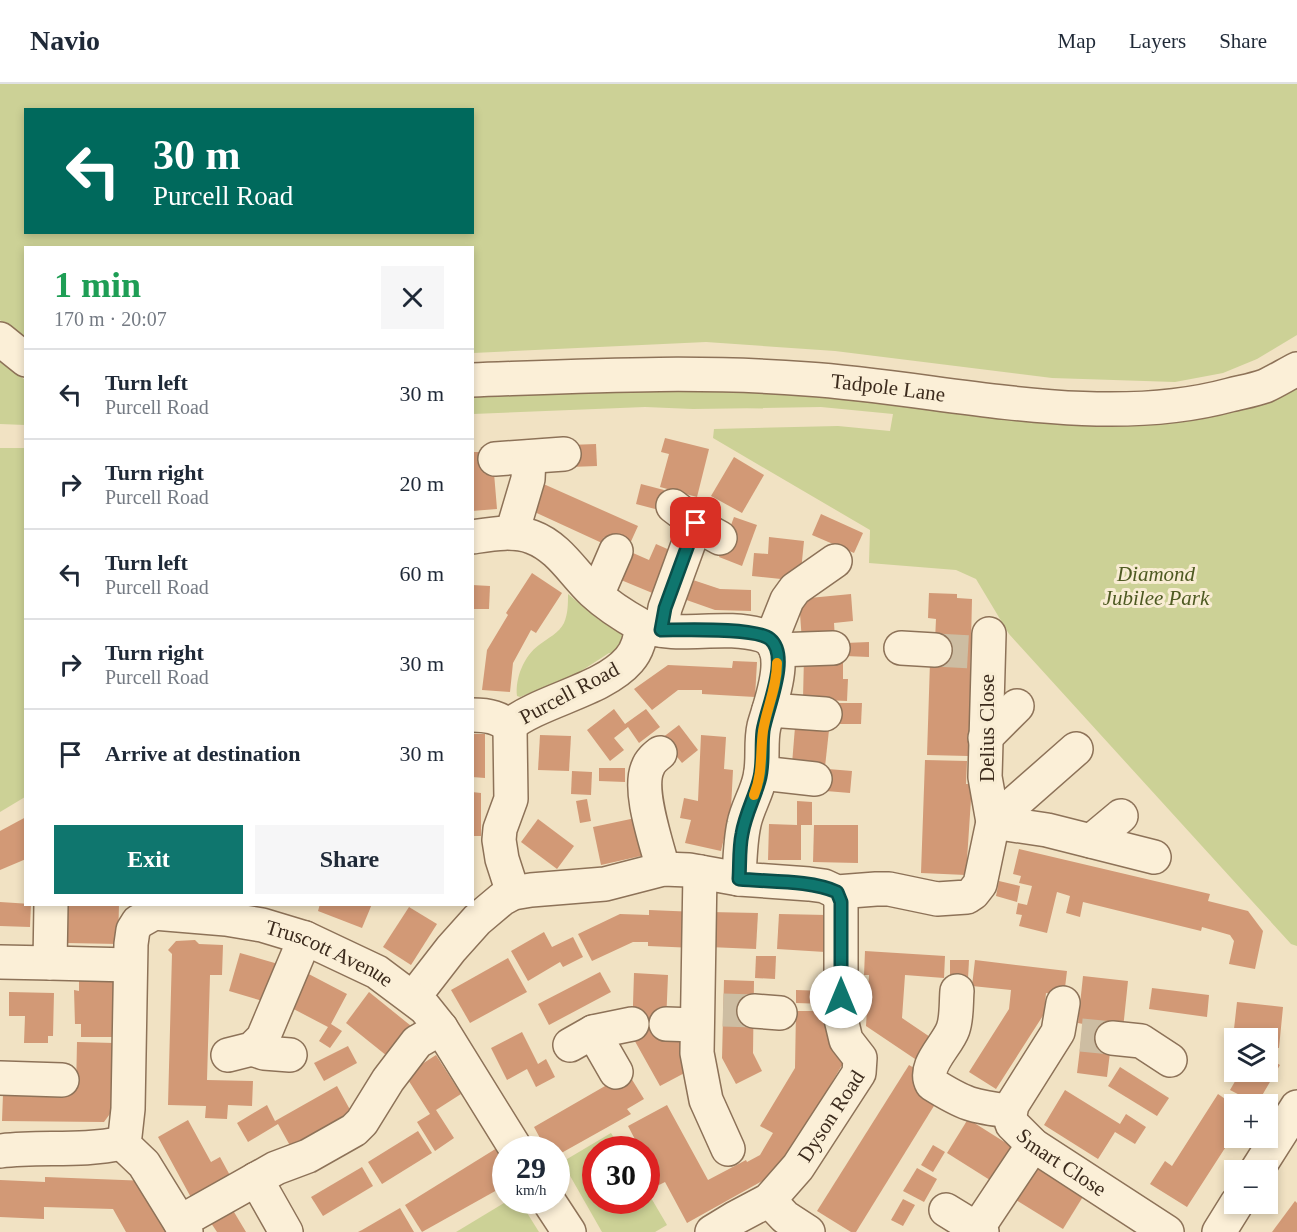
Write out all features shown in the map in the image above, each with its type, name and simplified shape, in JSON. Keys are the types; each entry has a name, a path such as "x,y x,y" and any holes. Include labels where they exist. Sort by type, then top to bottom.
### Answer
{"street":[{"path":"0,339 24,358"},
{"name":"Tadpole Lane","path":"474,380 647,374 735,375 808,379 1033,404 1117,410 1169,408 1216,399 1265,386 1297,369"},
{"path":"495,459 564,454"},
{"path":"512,533 528,479 529,457"},
{"name":"Purcell Road","path":"508,726 537,708 612,675 629,660 640,637 652,628 665,608 696,522"},
{"path":"474,537 512,533 532,537 553,550 597,595 618,612 652,628 747,632 761,635 774,645 832,648"},
{"path":"597,595 615,551"},
{"path":"739,879 742,833 761,773 764,729 776,687 774,645 787,600 795,589 836,561"},
{"name":"Delius Close","path":"837,892 876,889 937,899 967,897 980,884 993,822 985,777 983,646"},
{"path":"901,648 935,650"},
{"path":"985,738 1017,706"},
{"path":"769,710 825,714"},
{"name":"Purcell Road","path":"474,715 490,716 508,726 511,739 511,799 500,829 499,840 502,859 513,893"},
{"path":"993,822 1076,749"},
{"path":"660,753 647,768 644,787 663,869"},
{"path":"761,773 815,779"},
{"path":"1091,841 1121,816"},
{"path":"993,822 1047,830 1154,856"},
{"path":"413,998 477,920 502,899 519,891 605,884 663,869 700,872 739,879 809,884 824,886 837,892"},
{"path":"700,872 719,1015 697,1053 706,1100 728,1149"},
{"name":"Dyson Road","path":"712,1232 768,1200 798,1167 859,1073 860,1058 846,1040 841,1019 841,902 837,892"},
{"path":"50,963 51,906"},
{"name":"Truscott Avenue","path":"122,1143 128,1109 130,965 133,930 142,917 154,913 226,919 262,925 305,938 377,972 425,1008 441,1028 508,1136"},
{"path":"290,1055 240,1052 263,1038 305,938"},
{"path":"0,962 130,965"},
{"path":"957,991 954,1025 930,1068 930,1080 932,1084 963,1102 1010,1111"},
{"path":"616,1072 582,1039 632,1024"},
{"name":"Smart Close","path":"1167,1232 1033,1144 1014,1127 1010,1119 1010,1111 1016,1098 1079,1027 1141,1041 1170,1060"},
{"path":"0,1151 73,1150 122,1143 144,1164 183,1229 256,1179 276,1168 308,1156 354,1130 362,1122 388,1080 417,1042 441,1028"},
{"path":"0,1078 62,1080"},
{"path":"1263,1160 1297,1107"},
{"path":"946,1210 979,1230 1033,1144"},
{"path":"256,1179 286,1232"},
{"path":"768,1200 785,1217 808,1232"},
{"path":"557,1214 569,1232"},
{"path":"1219,1232 1230,1214"}],"green space":[{"path":"0,84 1297,84 1297,335 1257,359 1223,373 1175,382 1052,378 835,351 706,342 474,353 474,246 24,246 24,343 0,320"},
{"path":"0,360 24,379 24,425 0,424"},
{"name":"Diamond Jubilee Park","path":"729,380 1032,413 1297,380 1297,946 1291,944 1009,634 976,579 956,570 869,563 870,530 713,438 714,429 838,426 890,431 893,414 821,407 693,409 645,407 474,414 474,387"},
{"path":"0,448 24,448 24,798 0,812"},
{"path":"568,594 599,620 613,621 625,634 620,654 609,653 578,673 520,697 517,696 517,682 525,661 564,623"},
{"path":"582,1150 582,1197 570,1176 570,1157"},
{"path":"492,1210 492,1214 528,1214 539,1232 456,1232"},
{"path":"660,1213 667,1225 655,1232 602,1232 592,1214"}],"building":[{"path":"665,438 709,449 697,497 660,487 669,454 661,452"},
{"path":"596,444 597,466 570,467 569,445"},
{"path":"474,452 484,452 485,474 494,473 497,509 474,511"},
{"path":"734,457 764,475 742,513 711,496"},
{"path":"539,482 638,526 628,548 604,537 602,543 528,509"},
{"path":"641,484 664,490 659,510 636,504"},
{"path":"821,514 863,533 854,553 812,535"},
{"path":"734,517 757,525 742,566 719,557"},
{"path":"769,537 804,541 800,581 752,576 754,553 768,554"},
{"path":"656,544 681,555 662,597 621,580 633,553 649,560"},
{"path":"532,573 562,593 536,633 531,630 513,663 510,692 482,690 487,650 508,615 506,613"},
{"path":"684,577 720,589 751,590 751,611 715,610 678,597"},
{"path":"474,585 490,586 489,609 474,609"},
{"path":"929,593 957,594 957,598 972,599 970,686 975,686 973,732 968,732 968,756 927,755 930,662 934,662 936,619 928,618"},
{"path":"851,594 853,621 834,623 835,639 802,642 799,599"},
{"path":"869,642 869,657 845,656 845,643"},
{"path":"804,656 843,657 843,679 848,679 847,701 803,699"},
{"path":"733,661 757,662 755,697 702,694 702,690 678,690 652,710 634,689 668,665 732,668"},
{"path":"836,703 862,703 861,724 836,724"},
{"path":"614,709 625,724 646,709 660,727 639,743 628,727 614,738 624,750 610,761 587,730"},
{"path":"679,725 698,750 682,763 662,738"},
{"path":"795,727 829,730 825,767 792,764"},
{"path":"474,734 485,734 485,778 474,777"},
{"path":"540,735 571,736 569,771 538,770"},
{"path":"701,735 726,737 724,769 733,770 731,808 721,851 685,843 691,820 680,818 684,798 698,801"},
{"path":"925,760 967,761 966,784 972,784 966,875 921,873"},
{"path":"599,768 625,768 625,782 599,781"},
{"path":"828,769 852,771 850,793 826,791"},
{"path":"572,771 592,772 591,795 571,794"},
{"path":"474,792 481,793 481,836 474,836"},
{"path":"587,799 591,821 580,823 576,801"},
{"path":"797,801 812,802 812,825 801,825 801,860 768,860 769,824 797,825"},
{"path":"645,816 654,853 601,865 593,827"},
{"path":"24,818 24,860 0,870 0,831"},
{"path":"538,819 574,846 557,869 521,842"},
{"path":"814,825 858,825 858,863 813,862"},
{"path":"1019,849 1210,894 1208,901 1248,911 1263,931 1255,969 1229,964 1234,941 1230,935 1202,927 1201,931 1083,902 1080,917 1066,913 1070,896 1057,892 1047,933 1019,926 1022,915 1016,914 1018,903 1027,905 1032,886 1019,883 1021,876 1013,874"},
{"path":"999,881 1020,886 1017,902 996,896"},
{"path":"0,902 31,906 30,927 0,926"},
{"path":"68,906 119,906 118,944 67,943"},
{"path":"319,906 371,906 362,928 318,911"},
{"path":"409,907 437,924 411,965 383,947"},
{"path":"649,910 697,912 695,948 648,946 648,942 633,942 592,961 578,934 620,914 649,915"},
{"path":"710,912 758,913 756,949 709,947"},
{"path":"779,914 826,915 825,952 777,949"},
{"path":"544,932 552,947 573,937 583,957 563,967 560,962 528,981 511,951"},
{"path":"195,940 199,944 223,945 222,975 210,975 207,1080 253,1081 252,1106 228,1105 227,1119 205,1118 206,1106 168,1105 172,954 168,950 176,941"},
{"path":"865,951 945,956 944,978 905,975 902,1018 933,1039 918,1061 866,1026 869,975 864,975"},
{"path":"240,953 285,966 273,1004 229,991"},
{"path":"756,956 776,956 775,979 755,978"},
{"path":"508,958 527,992 470,1023 451,990"},
{"path":"950,960 969,960 968,979 950,978"},
{"path":"975,960 1067,971 1064,996 1046,993 1044,1014 996,1089 969,1072 1009,1009 1011,990 972,986"},
{"path":"301,970 347,994 331,1024 342,1031 330,1048 319,1041 328,1027 284,1004"},
{"path":"600,972 611,992 549,1025 538,1004"},
{"path":"79,973 117,974 115,1037 81,1037 81,1024 75,1024 74,990 79,991"},
{"path":"634,973 668,975 666,1024 674,1031 694,1068 660,1086 632,1036"},
{"path":"1083,976 1128,981 1123,1029 1113,1028 1107,1077 1077,1073 1083,1024 1078,1023"},
{"path":"724,980 754,981 753,1053 762,1071 736,1084 722,1058"},
{"path":"1152,988 1209,995 1207,1017 1149,1009"},
{"path":"796,990 826,991 825,1004 796,1003"},
{"path":"9,992 54,993 53,1036 48,1036 48,1043 24,1043 25,1016 9,1016"},
{"path":"369,992 421,1034 397,1064 346,1023"},
{"path":"1237,1002 1283,1007 1279,1048 1278,1028 1234,1028"},
{"path":"796,1011 836,1011 835,1055 845,1060 780,1171 687,1223 665,1182 660,1184 660,1136 633,1136 628,1126 667,1105 708,1180 760,1155 773,1133 760,1126 795,1068"},
{"path":"522,1032 538,1064 546,1059 555,1077 536,1087 527,1069 507,1080 491,1048"},
{"path":"77,1042 114,1043 112,1111 104,1122 2,1121 3,1094 76,1091"},
{"path":"348,1046 357,1063 324,1081 314,1063"},
{"path":"436,1055 461,1094 436,1110 454,1138 435,1151 417,1122 430,1114 405,1075"},
{"path":"909,1065 926,1075 937,1101 856,1232 851,1232 817,1211"},
{"path":"1120,1067 1169,1098 1157,1116 1108,1086"},
{"path":"631,1078 644,1099 627,1109 631,1114 592,1136 582,1136 582,1141 570,1148 570,1136 539,1136 534,1127 612,1082 615,1088"},
{"path":"1235,1082 1270,1082 1263,1094 1238,1094 1230,1090"},
{"path":"337,1086 354,1117 293,1151 278,1124 248,1142 237,1123 267,1105 275,1121"},
{"path":"1065,1090 1120,1124 1126,1114 1146,1127 1135,1144 1115,1132 1098,1159 1044,1125"},
{"path":"1218,1094 1224,1098 1225,1148 1187,1207 1150,1184 1165,1161 1172,1166"},
{"path":"968,1119 1022,1153 1001,1187 947,1153"},
{"path":"188,1120 211,1162 220,1157 233,1181 194,1203 158,1137"},
{"path":"418,1131 432,1153 382,1184 368,1162"},
{"path":"933,1145 945,1152 933,1172 921,1165"},
{"path":"492,1151 492,1193 422,1232 405,1205"},
{"path":"1030,1161 1084,1195 1063,1229 1008,1195"},
{"path":"362,1167 373,1186 323,1216 311,1197"},
{"path":"917,1168 937,1179 924,1202 903,1191"},
{"path":"45,1177 148,1181 175,1232 126,1232 113,1209 44,1207 44,1219 0,1217 0,1180 45,1182"},
{"path":"903,1199 915,1205 903,1226 891,1220"},
{"path":"1295,1201 1297,1203 1297,1232 1272,1232"},
{"path":"231,1207 246,1232 217,1232 209,1220"},
{"path":"400,1208 414,1232 358,1232 362,1230"}],"tunnel":[{"path":"935,650 971,652"},
{"path":"723,1010 754,1011"},
{"path":"1081,1035 1112,1038"}],"slow traffic":[{"path":"754,795 761,773 764,729 776,687 777,663"}],"route":[{"path":"696,523 665,608 661,630 747,632 771,640 775,647 777,654 776,687 764,729 759,783 742,833 739,879 809,884 824,886 837,892 841,902 841,997"}]}
